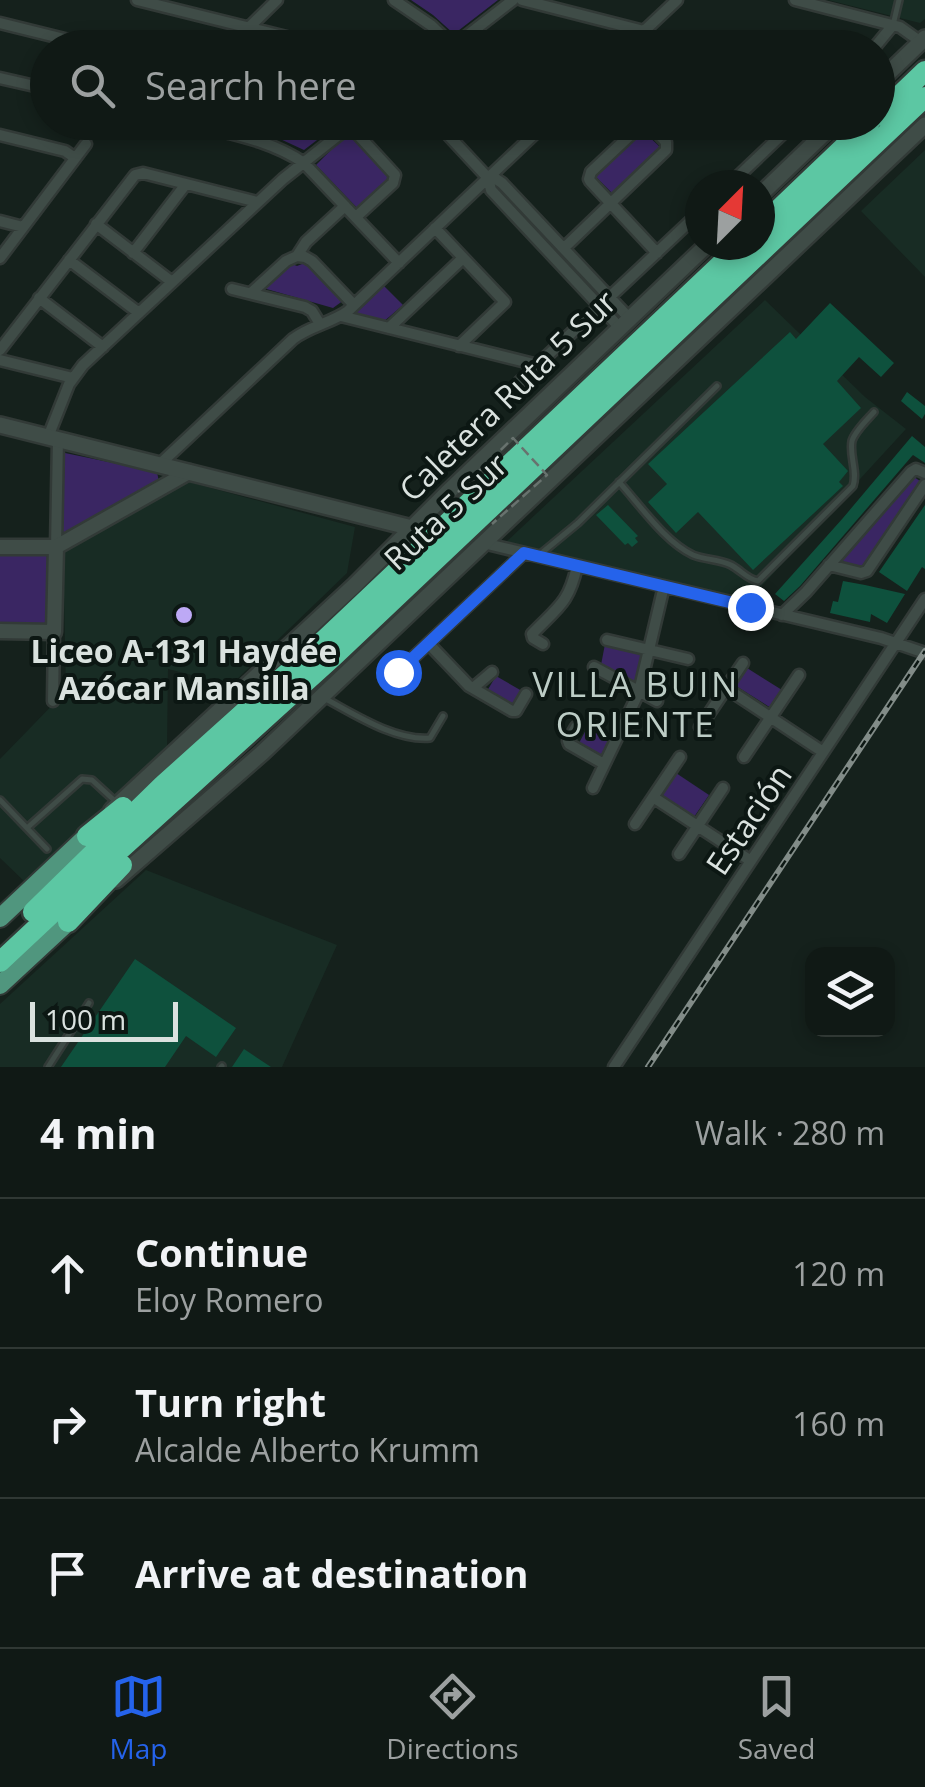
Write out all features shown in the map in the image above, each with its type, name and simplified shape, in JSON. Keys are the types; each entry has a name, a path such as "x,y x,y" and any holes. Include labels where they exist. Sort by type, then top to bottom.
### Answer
{"highway":[{"path":"895,100 925,71"},
{"name":"Ruta 5 Sur","path":"895,125 925,97"},
{"path":"775,213 851,140"},
{"name":"Ruta 5 Sur","path":"0,962 418,577 880,140"},
{"name":"Ruta 5 Sur","path":"0,944 163,785 324,640 725,260"},
{"path":"87,836 246,710"},
{"path":"68,922 200,778"}],"main road":[{"path":"895,67 923,40"},
{"path":"0,985 322,696 925,124"},
{"path":"775,181 817,140"},
{"name":"Caletera Ruta 5 Sur","path":"0,918 318,620 692,260"},
{"path":"0,426 412,528"}],"street":[{"path":"137,0 255,30"},
{"path":"248,28 277,0"},
{"path":"394,0 436,30"},
{"path":"474,30 512,0"},
{"path":"522,0 640,30"},
{"path":"645,30 676,0"},
{"path":"795,0 894,25 923,40"},
{"path":"0,23 30,30"},
{"path":"890,30 894,25"},
{"path":"0,78 30,85"},
{"path":"0,135 65,151 76,158"},
{"path":"254,140 304,162 399,263"},
{"path":"53,701 53,439 73,378 257,202 332,140"},
{"path":"356,218 396,178 366,140"},
{"path":"453,140 488,178 491,190 600,306 625,323"},
{"path":"159,465 293,339 354,306 529,140"},
{"path":"625,140 591,172 590,182 657,253"},
{"path":"564,248 664,152 664,140"},
{"path":"744,170 776,140"},
{"path":"0,258 86,144"},
{"path":"0,350 138,173 257,202"},
{"path":"488,178 502,182 610,297 625,323"},
{"path":"133,253 186,184"},
{"path":"297,256 303,245 345,206"},
{"path":"0,222 23,227"},
{"path":"96,224 172,282"},
{"path":"514,388 685,226"},
{"path":"435,228 505,302 460,346"},
{"path":"250,294 286,261 305,256 354,306"},
{"path":"389,328 463,258"},
{"path":"69,260 138,313"},
{"path":"232,289 309,309 320,324"},
{"path":"40,298 103,347"},
{"path":"341,316 538,365"},
{"path":"0,360 73,378"},
{"path":"782,614 830,566 910,472 916,469 925,473"},
{"path":"0,547 56,547 188,472"},
{"path":"830,566 867,571 925,484"},
{"path":"483,543 782,614 925,653"},
{"path":"398,672 524,553"},
{"path":"544,644 532,634 566,600 577,566"},
{"path":"593,788 639,692 664,586"},
{"path":"802,620 806,592"},
{"name":"Estación","path":"614,1067 925,599"},
{"path":"0,630 54,632"},
{"path":"607,640 688,659"},
{"path":"429,644 473,688 513,712 526,694"},
{"path":"700,727 743,663"},
{"path":"594,666 656,702"},
{"path":"473,688 492,672"},
{"path":"744,757 799,675"},
{"path":"726,688 824,752"},
{"path":"576,727 569,744 604,764"},
{"path":"636,824 680,757"},
{"path":"680,854 724,788"},
{"path":"653,797 750,861"}],"lane":[{"path":"894,25 899,0"},
{"path":"538,556 578,523 717,386"},
{"path":"619,482 676,546 697,557 731,565 758,581 854,486 853,437 874,412"},
{"path":"322,696 410,738 430,738 443,716"},
{"path":"27,828 82,779 92,780 118,804"},
{"path":"0,800 47,849"},
{"path":"48,1067 89,1003"}],"path":[{"path":"458,492 513,438 547,475 492,524"}],"shaded area":[{"path":"411,0 498,0 459,30 450,30"},
{"path":"828,0 925,0 925,19 920,23"},
{"path":"282,140 317,140 304,150"},
{"path":"341,140 355,140 392,178 359,210 316,165"},
{"path":"634,140 653,140 660,147 613,194 596,177"},
{"path":"925,150 925,277 861,211"},
{"path":"307,262 344,300 333,308 263,288 292,264"},
{"path":"384,286 403,305 382,323 354,315"},
{"path":"765,300 865,397 906,429 747,602 506,542"},
{"path":"65,453 157,472 159,482 62,537"},
{"path":"914,477 920,481 862,568 837,562"},
{"name":"Liceo A-131 Haydée Azócar Mansilla","path":"189,482 355,527 347,573 231,685 168,669 167,748 25,882 0,858 0,759 66,691 63,550"},
{"path":"0,551 38,551 51,559 49,621 41,626 0,625"},
{"path":"605,644 643,653 634,684 601,665"},
{"path":"747,668 782,690 771,708 736,686"},
{"path":"496,676 522,691 513,707 487,691"},
{"path":"588,726 611,740 601,758 578,745"},
{"path":"676,773 709,795 694,817 661,796"},
{"path":"146,870 337,945 282,1067 0,1067 0,1004"}],"building":[{"path":"830,303 894,363 881,377 859,357 837,381 861,408 823,444 848,471 839,482 843,486 753,570 698,512 676,533 648,502 667,484 648,464 790,332 796,339"},
{"path":"907,392 925,406 922,419 901,401"},
{"path":"912,436 925,447 925,463 913,455 800,586 784,601 775,594 843,518"},
{"path":"608,505 638,536 632,547 625,545 596,515"},
{"path":"925,505 925,569 922,567 907,591 879,572"},
{"path":"843,581 905,594 887,623 871,614 870,622 830,613 833,601 838,602"},
{"path":"135,959 236,1028 216,1057 186,1036 165,1067 61,1067"},
{"path":"244,1049 271,1067 232,1067"}],"railway":[{"path":"648,1067 925,651"}],"place":[{"name":"Liceo A-131 Haydée Azócar Mansilla","path":"184,615"}],"district":[{"name":"VILLA BUIN ORIENTE","path":"636,703"}],"route":[{"path":"398,672 524,553 750,607"}]}
